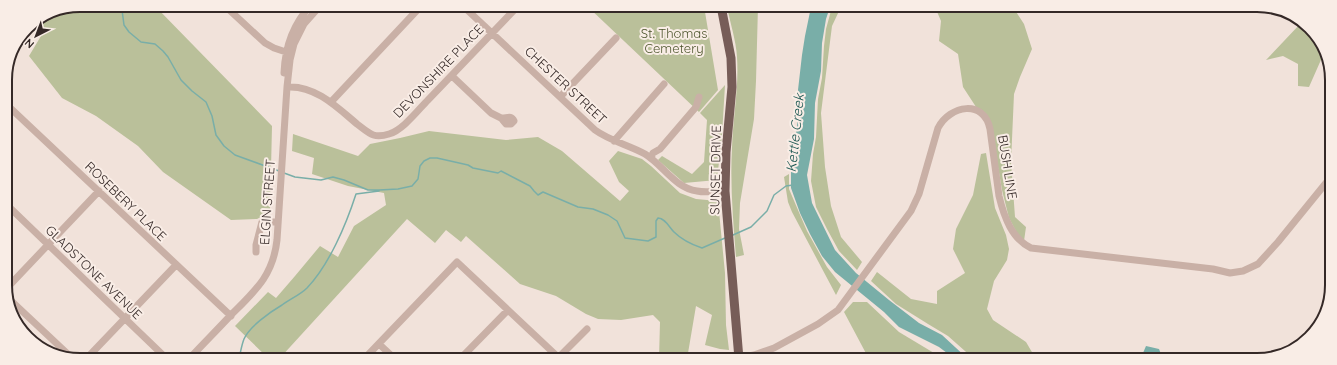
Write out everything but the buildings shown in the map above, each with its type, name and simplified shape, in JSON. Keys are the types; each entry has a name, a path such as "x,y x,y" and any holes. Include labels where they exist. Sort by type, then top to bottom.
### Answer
{"main road":[{"name":"SUNSET DRIVE","path":"722,12 731,58 732,86 726,152 725,191 739,353"}],"street":[{"path":"232,12 265,43 289,53"},
{"path":"289,53 289,41 297,24 306,12"},
{"path":"289,53 304,24 315,12"},
{"path":"331,102 415,12"},
{"name":"CHESTER STREET","path":"469,12 560,98 604,137 638,150 651,158 677,182 688,189 697,191 725,191"},
{"name":"DEVONSHIRE PLACE","path":"287,87 306,89 331,102 371,135 386,135 396,131 402,126 512,12"},
{"path":"560,98 616,38"},
{"name":"ELGIN STREET","path":"195,353 256,290 268,272 275,253 289,53"},
{"path":"452,76 491,113 501,118"},
{"path":"614,141 664,84"},
{"path":"651,158 653,153 660,149 696,107 699,97"},
{"name":"BUSH LINE","path":"761,353 812,327 833,314 846,300 911,211 917,200 941,124 951,113 964,108 976,110 988,121 1001,206 1016,237 1020,242 1032,248 1230,273 1243,271 1258,264 1325,184"},
{"name":"ROSEBERY PLACE","path":"12,109 231,316"},
{"path":"12,283 99,191"},
{"name":"GLADSTONE AVENUE","path":"12,210 161,353"},
{"path":"256,252 262,222 278,222"},
{"path":"370,353 457,262 553,353"},
{"path":"92,353 176,265"},
{"path":"15,304 65,351"},
{"path":"466,353 508,310"},
{"path":"563,353 587,329"},
{"path":"379,344 389,353"}],"green space":[{"path":"161,12 272,126 270,212 257,219 231,220 163,172 138,146 96,116 62,98 29,56 44,31 39,26 46,21 67,13"},
{"name":"St. Thomas Cemetery","path":"593,12 705,12 718,90 699,112"},
{"path":"728,12 758,12 754,119 740,203 739,229 744,255 736,257 731,175 737,80 737,57"},
{"path":"831,12 839,12 832,26 821,113 825,167 831,206 841,237 862,262 857,270 839,251 827,229 816,207 811,181 826,29"},
{"path":"937,12 1016,12 1024,24 1032,49 1014,94 1011,162 1015,217 1026,227 1024,241 1018,235 1009,218 1002,190 990,121 978,110 963,87 958,54 939,41 941,21"},
{"path":"1298,26 1311,39 1321,59 1309,87 1298,86 1298,64 1283,56 1266,60"},
{"path":"725,85 722,135 717,180 684,183 658,160 662,156 692,174 704,162 707,120 700,113"},
{"path":"429,131 506,140 538,137 562,151 620,201 629,191 619,182 609,161 618,151 642,159 680,193 696,199 718,201 725,273 726,325 729,350 705,345 712,315 696,306 688,353 659,353 660,322 653,315 621,320 598,319 586,314 556,296 520,284 466,236 461,242 446,230 435,243 407,219 285,353 263,353 235,326 268,292 276,298 320,246 338,257 354,226 386,205 384,193 348,186 312,174 314,158 292,151 293,134 358,156 370,144"},
{"path":"986,153 995,208 1006,235 1009,249 1007,260 994,281 987,309 993,320 1026,342 1032,353 967,353 948,336 896,304 871,281 877,272 911,299 937,304 937,291 965,273 953,249 956,229 973,195 981,154"},
{"path":"789,174 789,189 807,231 827,267 841,285 836,295 788,202 784,177"},
{"path":"853,302 867,302 899,332 934,353 866,353 844,312"}],"water":[{"name":"Kettle Creek","path":"810,12 828,12 822,43 821,71 815,103 814,139 807,175 812,203 835,250 856,273 889,300 919,323 942,335 962,353 947,353 939,347 899,327 884,312 835,272 822,256 810,234 800,213 791,188 791,160 793,140 797,130 798,90 805,36"},
{"path":"1146,346 1159,349 1161,353 1143,353"}],"waterway":[{"path":"122,12 124,25 129,32 141,42 155,44 163,51 181,80 206,102 212,116 216,135 224,146 235,155 279,171"},
{"path":"284,173 295,177 321,180 333,177 368,190 398,189 412,186 418,179 420,166 424,161 430,158 437,158 468,165 473,168 498,173 501,171 530,186 538,195 543,192 578,207 593,209 608,215 617,221 625,238 648,241 656,237 656,221 658,218 665,221 680,237 702,248 725,238"},
{"path":"733,235 751,227 767,211 774,195 786,186 793,185"},
{"path":"240,353 244,339 250,330 260,320 298,295 315,279 323,268 336,244 356,194 379,191"}]}
